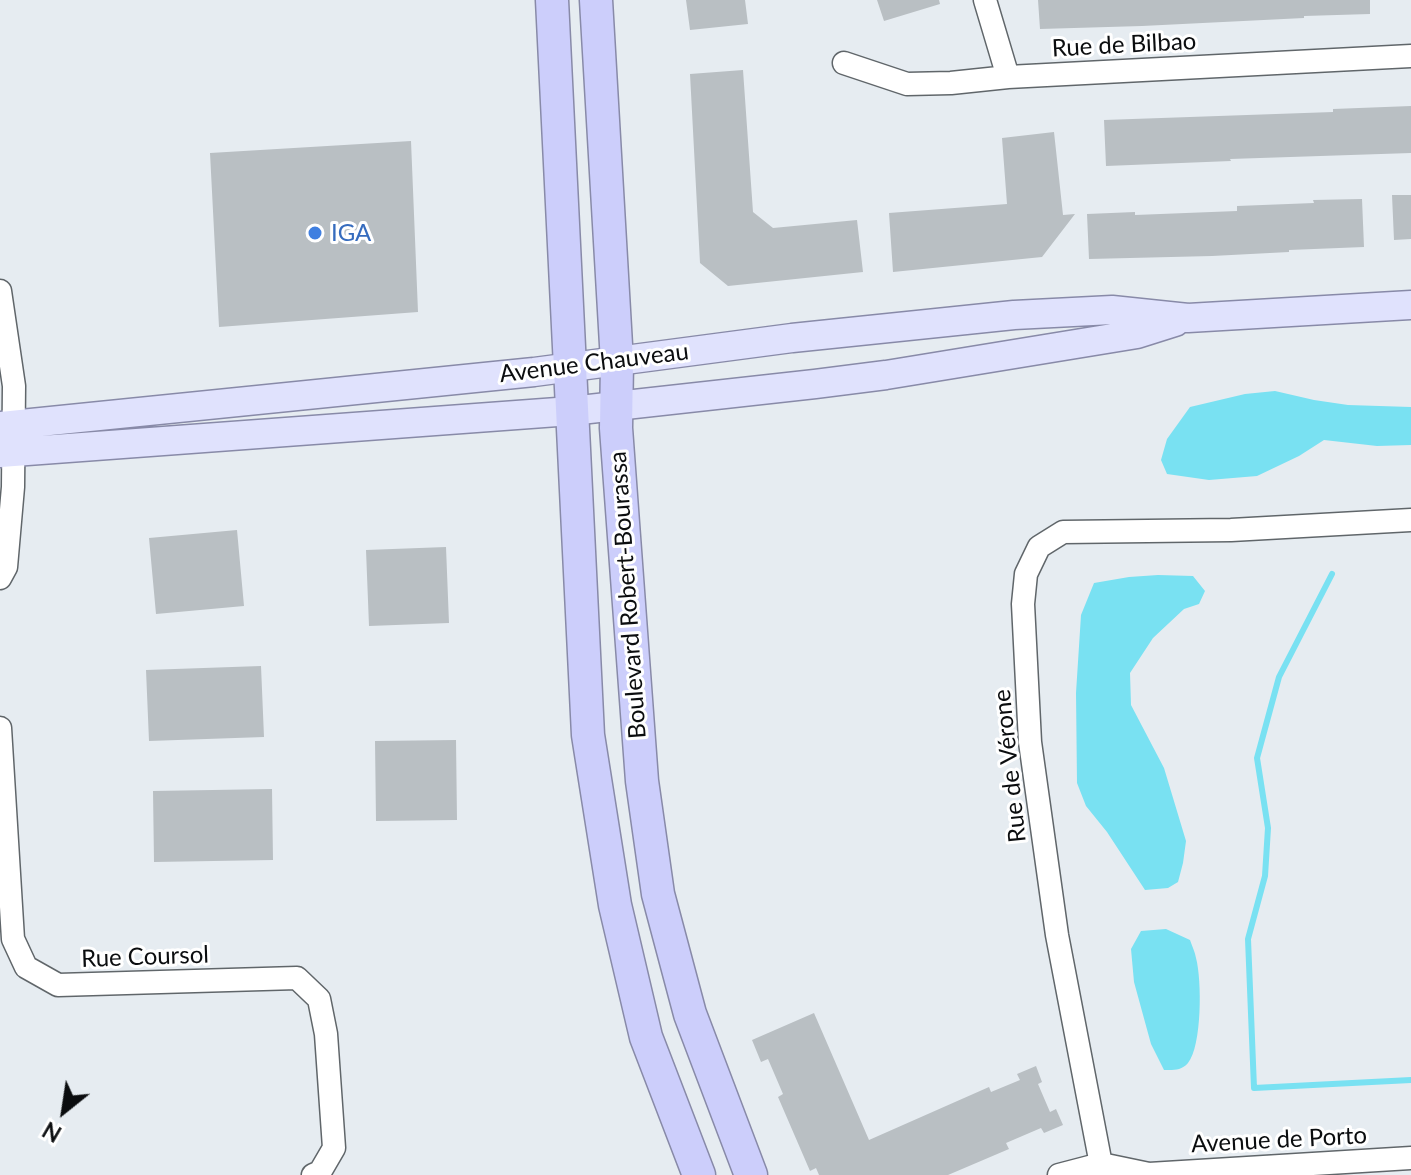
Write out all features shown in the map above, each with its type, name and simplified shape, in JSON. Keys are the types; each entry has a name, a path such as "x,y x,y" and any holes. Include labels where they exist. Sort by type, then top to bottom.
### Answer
{"highway":[{"name":"Boulevard Robert-Bourassa","path":"552,0 588,735 612,889 646,1037 699,1175"},
{"name":"Boulevard Robert-Bourassa","path":"596,0 617,362 616,428 641,767 658,894 690,1014 751,1175"}],"main road":[{"name":"Avenue Chauveau","path":"7,439 792,338 1014,315 1112,310 1188,318 1411,305"},
{"name":"Avenue Chauveau","path":"7,439 571,411 886,375 1137,334 1188,318"}],"street":[{"path":"985,0 1008,77"},
{"name":"Rue de Bilbao","path":"844,63 907,84 1411,56"},
{"path":"0,291 14,386 7,439 13,487 6,567 0,578"},
{"name":"Rue de Vérone","path":"1102,1170 1057,935 1030,742 1023,604 1026,574 1039,547 1063,532 1231,530 1411,520"},
{"name":"Rue Coursol","path":"0,728 13,939 26,967 58,985 297,978 319,999 327,1049 334,1148 320,1172 313,1175"},
{"name":"Avenue de Porto","path":"1059,1175 1102,1170 1148,1174 1411,1158"}],"water":[{"path":"1275,391 1348,405 1411,407 1411,445 1377,446 1324,440 1257,476 1209,480 1167,474 1161,460 1167,439 1190,407 1245,394"},
{"path":"1158,575 1193,576 1205,591 1199,604 1184,609 1153,638 1130,673 1131,705 1164,768 1186,841 1178,882 1168,888 1145,890 1086,806 1077,783 1076,693 1081,615 1094,583"},
{"path":"1166,929 1190,940 1198,968 1200,996 1193,1055 1185,1066 1171,1070 1164,1070 1151,1044 1134,982 1131,949 1141,931"}],"building":[{"path":"686,0 745,0 748,24 690,30"},
{"path":"877,0 939,0 940,4 884,21"},
{"path":"1038,0 1370,0 1370,14 1040,29"},
{"path":"743,70 753,212 773,228 857,220 863,272 728,286 700,263 690,74"},
{"path":"1411,106 1411,153 1106,166 1104,120 1333,112 1333,109"},
{"path":"1054,132 1063,215 1075,214 1042,257 893,272 889,213 1007,204 1002,138"},
{"name":"IGA","path":"411,141 418,312 219,327 210,153"},
{"path":"1392,195 1411,195 1411,239 1394,240"},
{"path":"1362,199 1364,247 1089,259 1087,214 1237,211 1237,206"},
{"path":"237,530 244,606 156,614 149,538"},
{"path":"446,547 449,623 369,626 366,550"},
{"path":"261,666 264,737 149,741 146,670"},
{"path":"456,740 457,820 376,821 375,741"},
{"path":"272,789 273,860 154,862 153,791"},
{"path":"814,1013 869,1140 989,1087 991,1092 1020,1080 1017,1074 1036,1066 1042,1082 1038,1084 1050,1112 1056,1109 1063,1125 1044,1133 1041,1128 1006,1143 1009,1149 948,1175 819,1175 816,1168 810,1171 778,1097 783,1094 768,1059 761,1062 752,1040"}],"waterway":[{"path":"1332,574 1279,677 1257,758 1268,828 1265,876 1248,939 1254,1088 1411,1080"}],"place":[{"name":"IGA","path":"315,233"}]}
